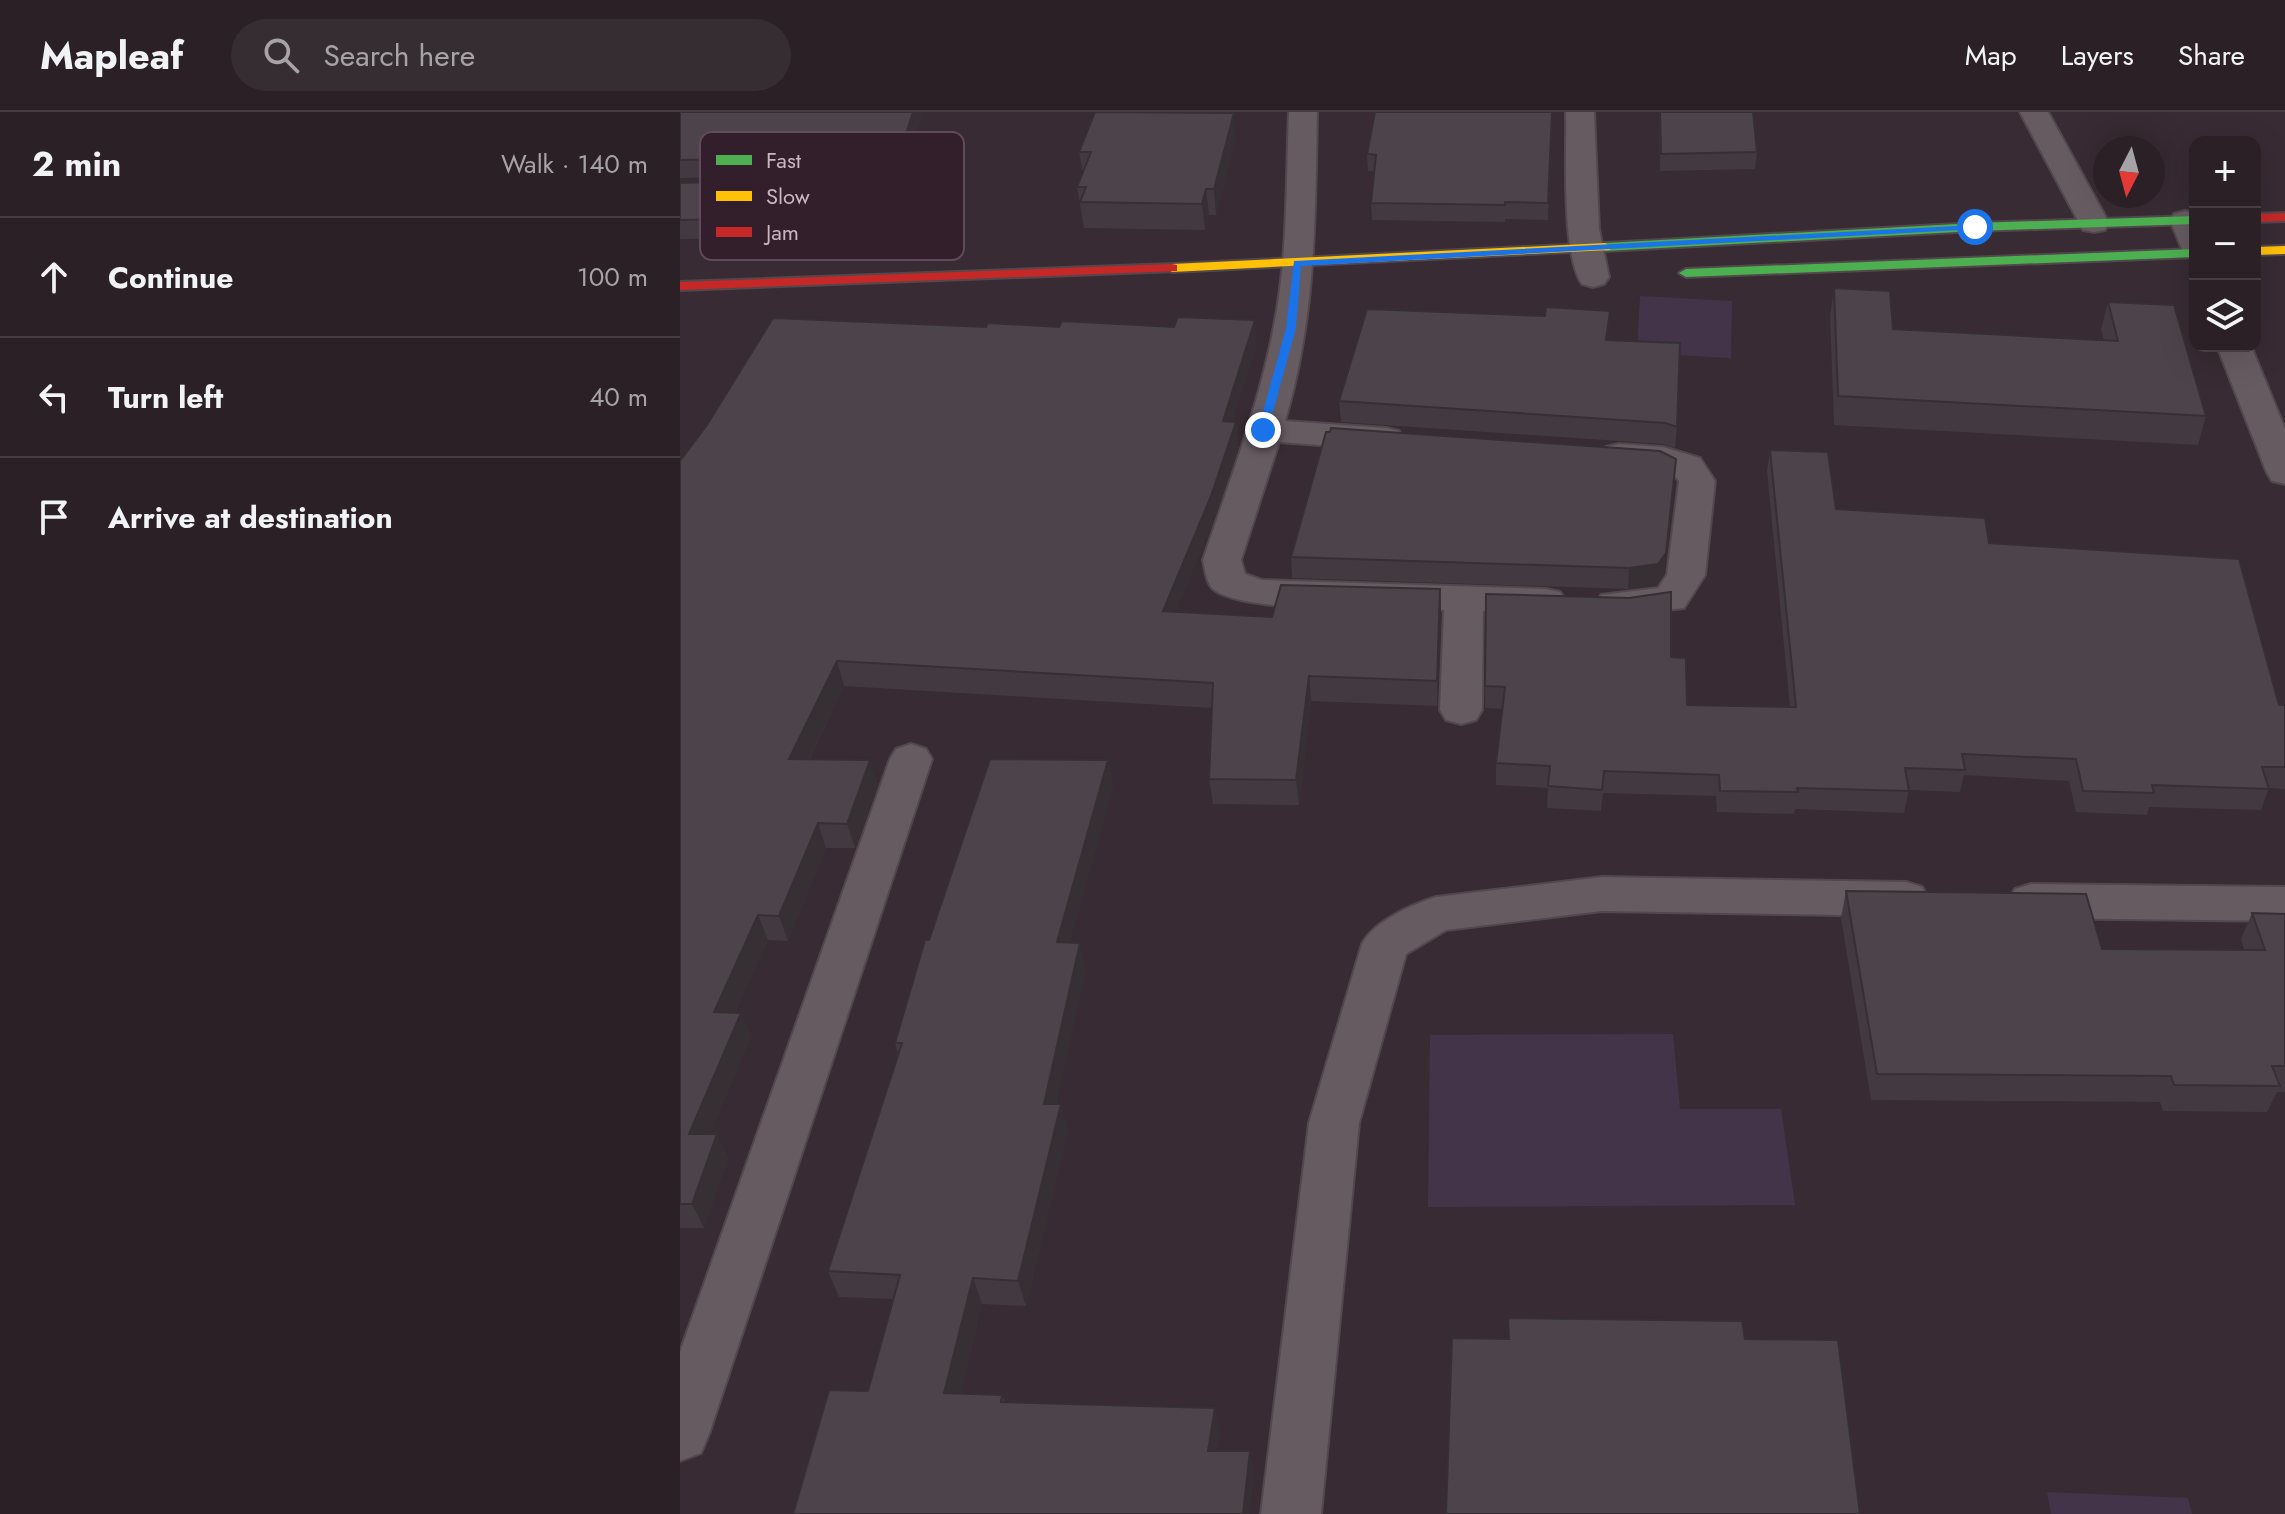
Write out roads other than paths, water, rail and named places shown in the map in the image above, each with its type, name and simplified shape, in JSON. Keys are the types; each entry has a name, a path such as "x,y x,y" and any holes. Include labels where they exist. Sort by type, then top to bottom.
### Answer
{"street":[{"path":"1303,112 1296,282 1291,328 1222,560 1227,581 1258,592 1628,604 1670,599 1686,575 1697,481 1687,466 1663,458 1586,453"},
{"path":"1580,112 1592,270"},
{"path":"2034,112 2094,223"},
{"path":"2261,218 2285,217"},
{"path":"680,286 1296,282 1592,270 2094,223 2189,235"},
{"path":"1672,274 2189,235"},
{"path":"2261,251 2285,250"},
{"path":"2236,352 2285,473"},
{"path":"1263,430 1417,441"},
{"path":"1461,710 1464,599"},
{"path":"680,1434 911,759"},
{"path":"1291,1514 1334,1123 1385,944 1436,914 1602,894 2285,904"}]}
